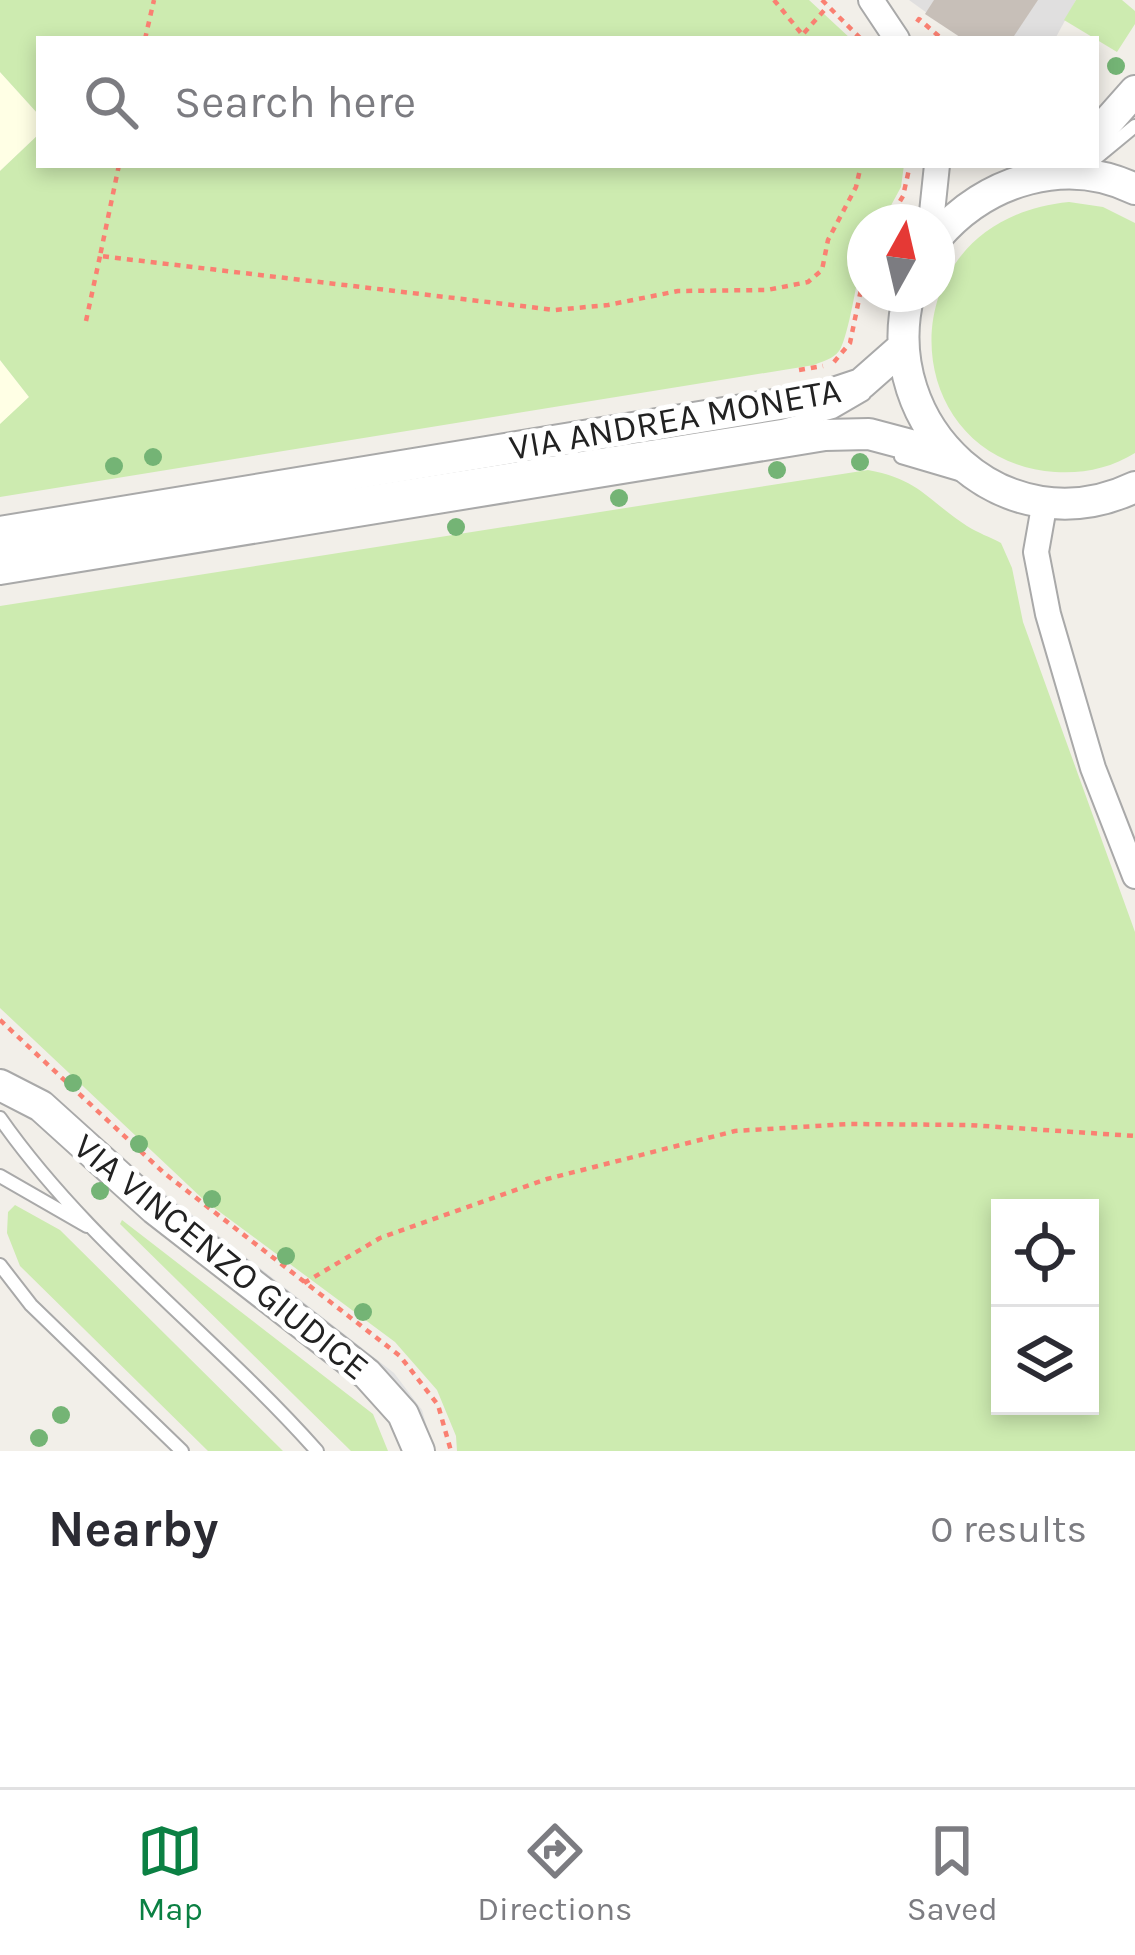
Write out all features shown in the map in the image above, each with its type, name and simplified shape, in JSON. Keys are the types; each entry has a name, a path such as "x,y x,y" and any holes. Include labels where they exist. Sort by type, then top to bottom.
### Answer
{"street":[{"path":"871,0 895,36"},
{"path":"1099,132 1135,91"},
{"path":"933,204 937,168"},
{"path":"955,218 991,193 1063,168"},
{"path":"1071,168 1135,189"},
{"path":"907,312 903,347 921,416 952,456 985,482 1045,501 1090,500 1135,487"},
{"name":"VIA ANDREA MONETA","path":"91,544 822,398 861,384 903,347"},
{"name":"VIA ANDREA MONETA","path":"0,569 23,549 91,544 825,435 868,434 952,456"},
{"path":"1045,501 1036,552 1048,614 1088,752 1135,876"},
{"name":"VIA VINCENZO GIUDICE","path":"0,1084 41,1106 154,1209 380,1386 403,1414 419,1451"}],"lane":[{"path":"1099,156 1135,126"},
{"name":"VIA ANDREA MONETA","path":"0,551 91,544 835,447 882,451 985,482"},
{"name":"VIA ANDREA MONETA","path":"0,583 23,549"},
{"name":"VIA VINCENZO GIUDICE","path":"0,1118 46,1177 317,1451"},
{"name":"VIA VINCENZO GIUDICE","path":"0,1176 99,1232"},
{"path":"0,1265 31,1305 182,1451"}],"path":[{"path":"147,36 154,0"},
{"path":"773,0 803,36"},
{"path":"822,0 858,36"},
{"path":"805,36 828,6"},
{"path":"917,22 919,19 939,36"},
{"path":"86,321 118,168"},
{"path":"100,256 528,308 582,309 692,290 767,290 808,282 822,270 831,234 856,187 860,168"},
{"path":"898,204 909,168"},
{"path":"792,372 834,362 847,350 856,312"},
{"path":"0,1020 164,1173 392,1348 418,1374 443,1415 451,1451"},
{"path":"304,1283 380,1238 547,1179 735,1131 849,1124 969,1125 1135,1136"}],"shaded area":[{"path":"909,0 1076,0 1057,36 959,36"},
{"path":"0,72 36,112 36,137 0,171"},
{"path":"0,360 29,397 0,425"},
{"path":"150,1182 394,1373 422,1410 434,1451 427,1451 423,1435 147,1191"}],"green space":[{"path":"0,0 809,0 848,36 36,36 36,112 0,72"},
{"path":"1076,0 1122,0 1135,11 1135,24 1117,52 1099,41 1099,36 1064,20"},
{"path":"36,137 36,168 904,168 892,204 847,204 850,312 839,351 814,365 0,497 0,424 29,397 0,360 0,171"},
{"path":"1069,202 1103,207 1135,223 1135,453 1107,466 1055,472 1001,458 962,427 939,386 932,339 937,312 955,312 955,268 966,250 1009,218"},
{"path":"868,470 885,474 911,485 967,526 1001,543 1012,568 1023,622 1135,932 1135,1451 457,1451 456,1436 437,1390 395,1342 205,1201 0,1008 0,606"},
{"path":"15,1205 60,1230 283,1451 208,1451 20,1266 7,1233 8,1212"},
{"path":"122,1220 373,1414 388,1451 351,1451 120,1224"}],"building":[{"path":"934,0 1038,0 1014,36 958,36 925,14"}]}
